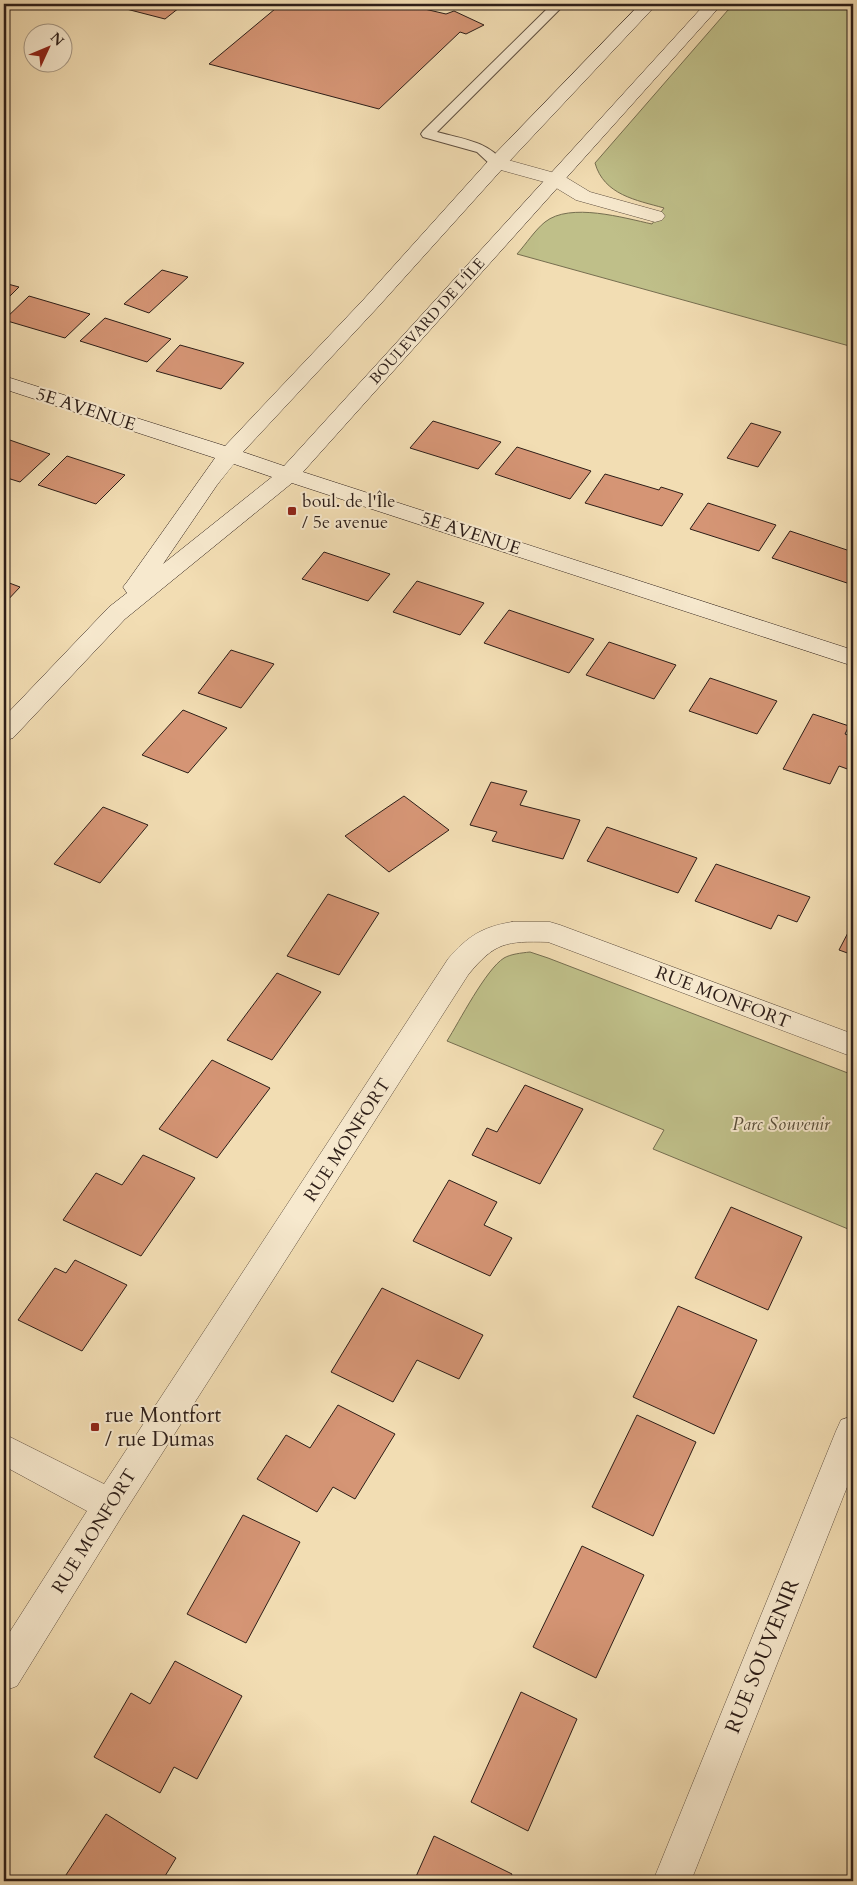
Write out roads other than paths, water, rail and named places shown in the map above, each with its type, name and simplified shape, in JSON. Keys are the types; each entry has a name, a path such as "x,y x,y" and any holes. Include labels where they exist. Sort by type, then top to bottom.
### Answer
{"street":[{"name":"BOULEVARD DE L'ÎLE","path":"117,613 209,480 229,455 371,303 497,163 650,4"},
{"name":"BOULEVARD DE L'ÎLE","path":"4,732 117,613 289,474 714,4"},
{"path":"497,163 555,179 583,196 655,216"},
{"name":"5E AVENUE","path":"4,382 853,658"},
{"name":"RUE MONFORT","path":"4,1673 110,1505 458,967 477,946 497,935 521,931 550,932 853,1046"},
{"name":"RUE SOUVENIR","path":"672,1881 853,1431"},
{"path":"4,1449 110,1505"}],"lane":[{"path":"497,163 482,149 428,134 559,4"}],"place":[{"name":"boul. de l'Île / 5e avenue","path":"292,511"},
{"name":"rue Montfort / rue Dumas","path":"95,1427"}],"park label":[{"name":"Parc Souvenir","path":"781,1124"}]}
